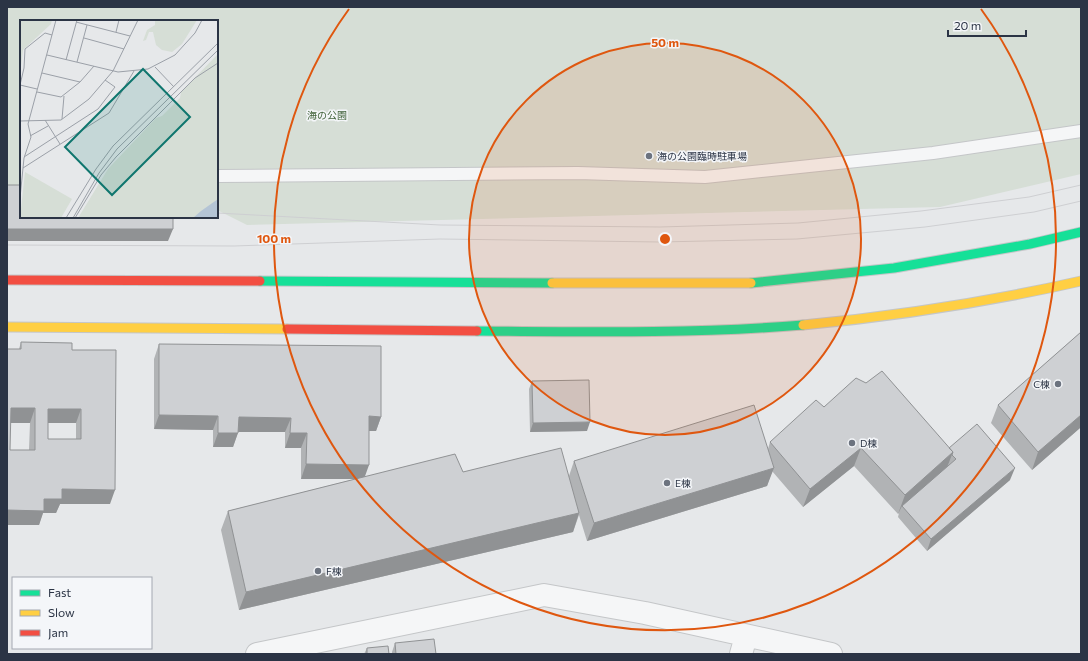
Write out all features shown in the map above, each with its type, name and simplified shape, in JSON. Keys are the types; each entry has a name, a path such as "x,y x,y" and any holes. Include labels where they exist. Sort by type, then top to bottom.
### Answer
{"street":[{"path":"7,280 737,284 894,268 1030,244 1081,232"},
{"path":"7,327 630,332 742,330 864,319 1020,295 1081,281"},
{"path":"257,654 544,595 645,613 744,645 831,654"}],"lane":[{"path":"218,176 578,173 705,177 933,153 1081,131"}],"green space":[{"name":"海の公園","path":"7,7 1081,7 1081,174 940,207 247,225 218,210 218,20 20,20 20,201 7,201"}],"building":[{"path":"7,185 20,185 20,218 173,218 173,229 7,229"},
{"name":"C棟","path":"1081,332 1081,415 1038,452 998,405"},
{"path":"21,342 72,343 72,350 116,350 115,490 62,489 62,499 44,499 44,511 7,510 7,349 21,349","holes":["11,408 35,408 35,450 10,450","48,409 81,409 81,439 48,439"]},
{"path":"159,344 381,346 381,417 369,416 369,465 306,464 307,433 290,433 291,418 239,417 238,433 218,433 218,416 159,415"},
{"name":"D棟","path":"882,371 953,452 905,495 861,448 810,489 770,442 816,400 824,407 856,378 866,383"},
{"path":"589,380 590,422 533,423 532,381"},
{"name":"E棟","path":"754,405 774,468 594,523 574,461"},
{"path":"977,424 1015,468 931,539 902,506 956,459 952,455 953,452 949,448"},
{"name":"F棟","path":"561,448 579,513 246,592 228,511 455,454 463,472"},
{"path":"434,639 436,654 396,654 395,643"},
{"path":"388,646 389,654 367,654 367,648"}],"tram line":[{"path":"218,213 440,225 660,227 798,223 921,211 1029,197 1081,185"},
{"path":"7,245 234,246 440,239 660,242 797,239 925,227 1034,212 1081,201"}],"traffic: fast":[{"path":"751,283 894,268 1030,244 1081,232"},
{"path":"260,281 552,283"},
{"path":"477,331 681,331 803,325"}],"traffic: slow":[{"path":"803,325 942,308 1081,281"},
{"path":"552,283 751,283"},
{"path":"7,327 287,329"}],"traffic: jam":[{"path":"7,280 260,281"},
{"path":"287,329 477,331"}],"place":[{"name":"海の公園臨時駐車場","path":"649,156"},
{"name":"C棟","path":"1058,384"},
{"name":"D棟","path":"852,443"},
{"name":"E棟","path":"667,483"},
{"name":"F棟","path":"318,571"}]}
